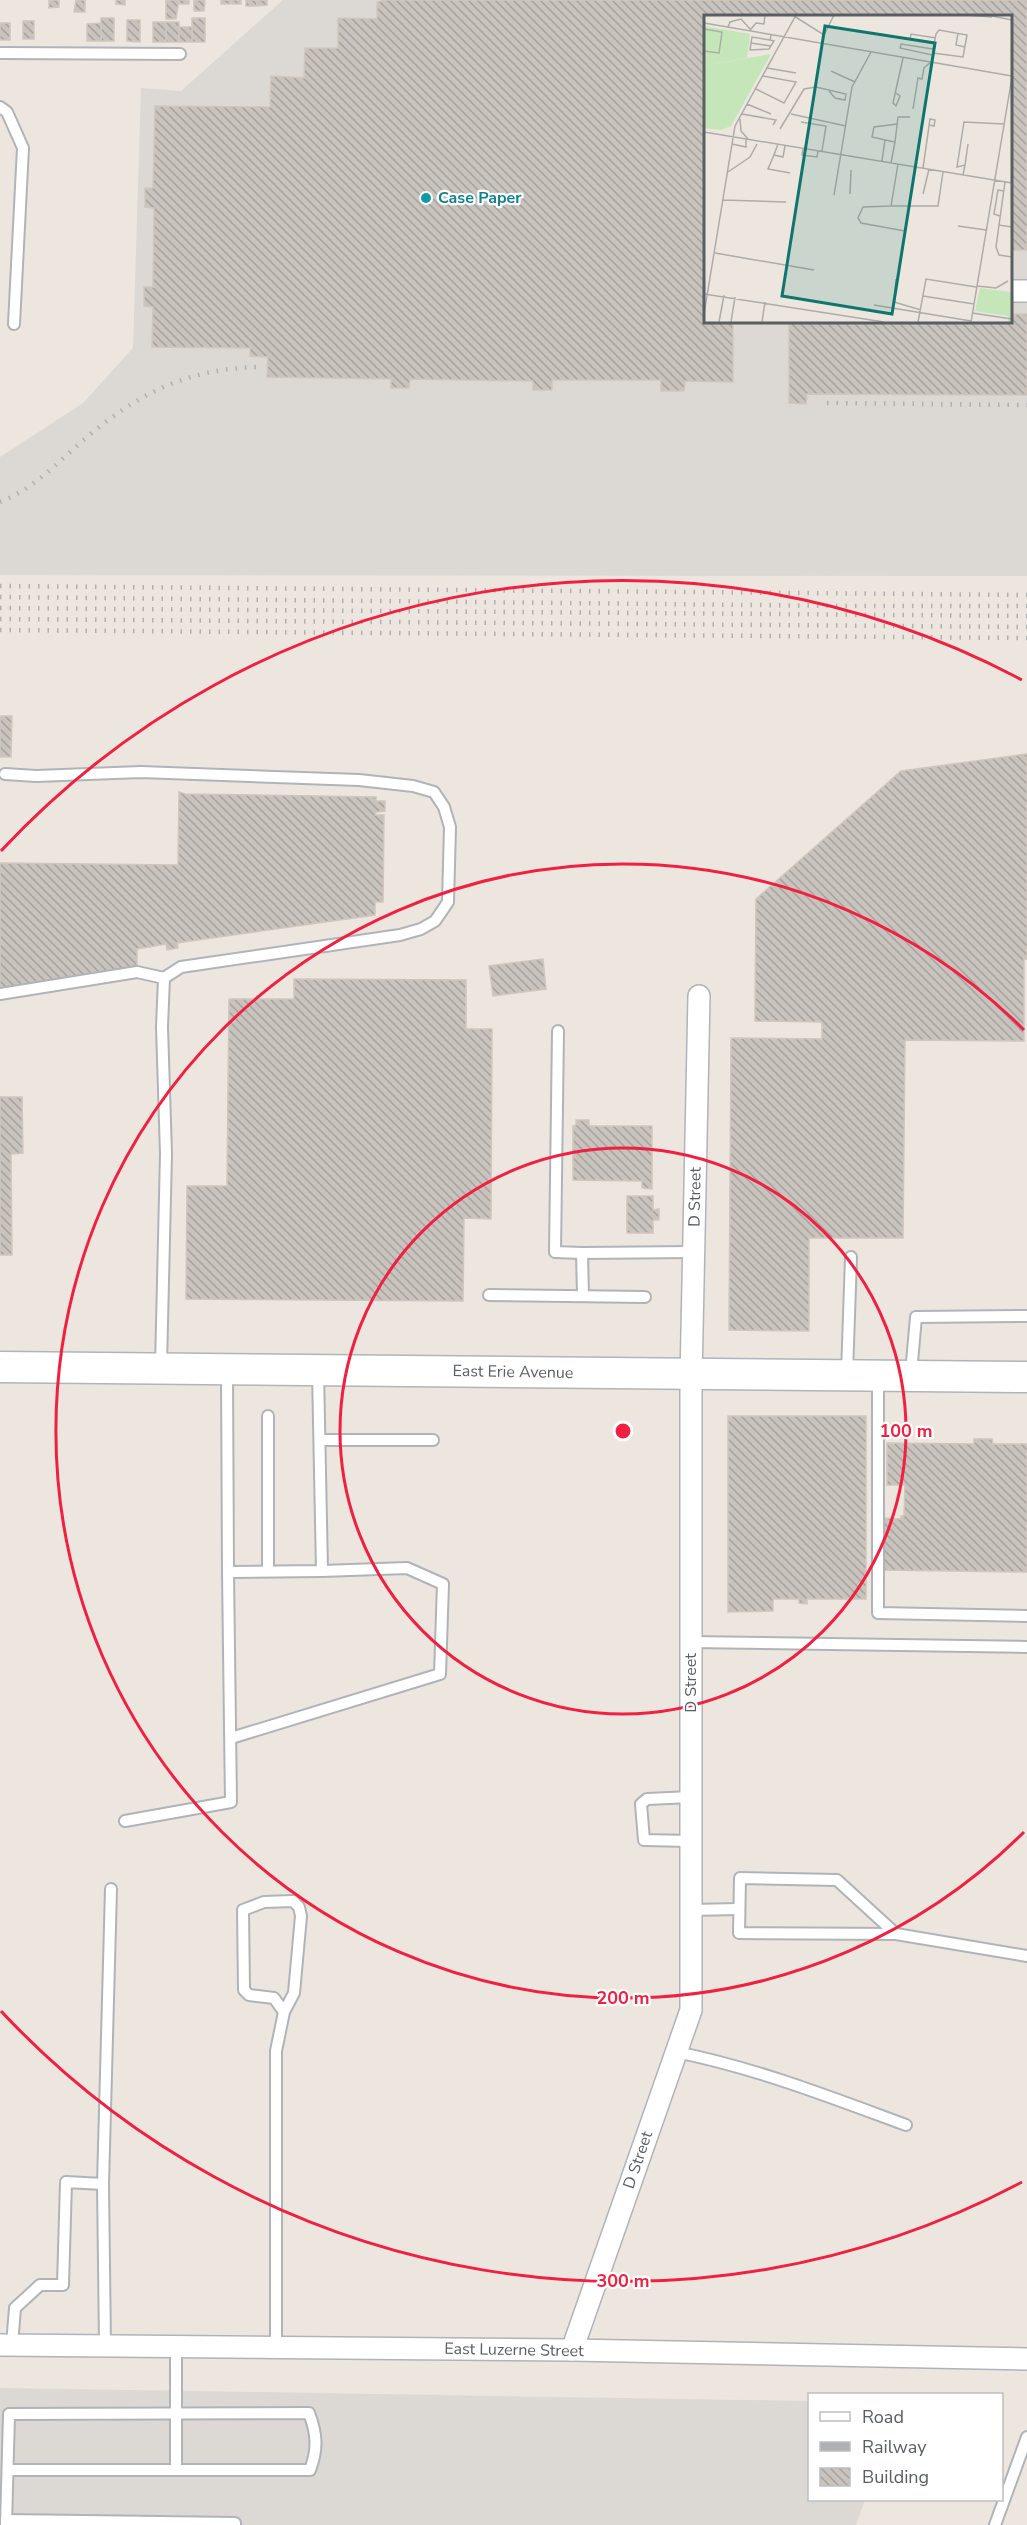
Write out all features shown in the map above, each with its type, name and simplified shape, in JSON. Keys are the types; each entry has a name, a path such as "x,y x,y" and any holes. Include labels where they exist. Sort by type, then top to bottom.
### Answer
{"main road":[{"name":"East Erie Avenue","path":"0,1367 1027,1377"}],"street":[{"name":"D Street","path":"572,2350 691,2010 691,1374 699,996"},
{"name":"East Luzerne Street","path":"6,2345 572,2350 1027,2359"}],"lane":[{"path":"0,53 180,54"},
{"path":"0,107 7,112 23,148 14,324"},
{"path":"0,994 137,972 164,978 181,967 400,935 421,929 435,921 448,902 450,827 444,807 434,792 413,786 358,780 141,772 36,776 5,774"},
{"path":"161,1369 166,1154 162,1027 164,978"},
{"path":"558,1031 555,1252 693,1252"},
{"path":"582,1252 583,1296"},
{"path":"846,1375 851,1257"},
{"path":"489,1295 645,1297"},
{"path":"911,1376 916,1317 1027,1316"},
{"path":"125,1821 231,1802 227,1370"},
{"path":"318,1371 322,1571"},
{"path":"878,1376 878,1613 1027,1616"},
{"path":"268,1416 268,1571"},
{"path":"320,1440 433,1440"},
{"path":"228,1572 407,1568 443,1584 440,1674 231,1738"},
{"path":"691,1642 1027,1647"},
{"path":"691,1797 648,1798 641,1804 644,1840 691,1841"},
{"path":"896,1934 837,1880 740,1878 739,1933 896,1934 1027,1956"},
{"path":"105,2346 103,2184 111,1889"},
{"path":"276,2348 276,2051 285,2012 294,1993 301,1916 299,1907 293,1901 264,1902 243,1910 244,1990 249,1995 274,1998 285,2012"},
{"path":"691,1910 740,1909"},
{"path":"676,2052 713,2059 812,2089 906,2125"},
{"path":"6,2345 15,2308 40,2285 63,2286 66,2182 103,2184"},
{"path":"176,2347 176,2470"},
{"path":"8,2470 310,2470 316,2453 316,2432 309,2413 9,2414 4,2436 8,2470 6,2523 235,2523 235,2525"},
{"path":"995,2525 1025,2437 1027,2437"}],"shaded area":[{"name":"Case Paper","path":"283,0 1027,0 1027,576 0,575 0,457 83,403 133,348 141,88 181,91"},
{"path":"0,2388 808,2401 808,2501 865,2501 856,2525 0,2525"}],"building":[{"path":"49,0 59,0 59,7 49,8"},
{"path":"76,0 85,0 85,12 74,12"},
{"path":"116,0 125,0 125,5 116,4"},
{"path":"166,0 179,0 176,19 166,19"},
{"path":"179,0 189,0 189,4 179,4"},
{"path":"194,0 205,0 204,11 194,11"},
{"path":"221,0 231,0 230,4 221,4"},
{"path":"231,0 241,0 241,4 232,4"},
{"path":"246,0 257,0 257,6 246,6"},
{"path":"257,0 267,0 267,5 257,6"},
{"name":"Case Paper","path":"387,0 1027,0 1027,250 1012,250 1012,15 704,15 704,322 733,322 733,382 685,381 684,391 661,391 661,380 552,380 552,390 533,390 533,381 410,379 409,388 391,388 391,379 267,377 268,357 250,356 250,348 152,347 153,307 144,306 144,287 153,287 154,208 145,207 145,188 153,188 155,106 270,107 271,76 304,78 305,48 338,48 338,18 377,19 377,2"},
{"path":"101,18 114,18 114,41 101,41"},
{"path":"192,18 205,18 205,42 192,42"},
{"path":"127,20 140,20 140,42 127,41"},
{"path":"23,21 34,21 34,39 23,39"},
{"path":"153,22 166,22 166,42 153,42"},
{"path":"166,22 179,22 179,42 166,42"},
{"path":"0,23 10,23 10,40 0,40"},
{"path":"101,23 101,41 87,41 87,24"},
{"path":"179,27 192,27 192,42 179,42"},
{"path":"1012,314 1027,314 1027,395 807,394 806,404 789,403 789,322 1012,322"},
{"path":"0,716 12,716 11,757 0,757"},
{"path":"1027,754 1027,959 1024,959 1024,1041 905,1040 903,1238 809,1238 809,1331 729,1330 731,1038 822,1039 822,1022 755,1021 756,899 901,771"},
{"path":"179,792 185,794 376,797 376,801 385,801 385,811 376,812 375,815 384,815 383,902 375,902 375,915 177,943 178,948 167,950 166,944 137,949 137,970 0,988 0,863 178,865"},
{"path":"543,959 546,989 493,996 489,966"},
{"path":"294,979 466,980 466,1029 492,1029 491,1219 464,1218 463,1301 186,1299 187,1186 227,1186 229,999 294,999"},
{"path":"0,1097 22,1097 23,1153 11,1154 12,1255 0,1255"},
{"path":"576,1120 589,1120 589,1126 652,1126 652,1189 642,1188 642,1181 573,1180 573,1126 576,1125"},
{"path":"627,1196 653,1196 653,1210 659,1209 659,1220 653,1220 653,1233 627,1233"},
{"path":"728,1416 866,1416 866,1599 807,1599 807,1604 799,1603 799,1599 773,1599 773,1611 728,1612"},
{"path":"974,1439 992,1439 993,1444 1027,1444 1027,1572 883,1570 884,1518 901,1519 901,1516 904,1516 905,1485 887,1485 887,1443 974,1444"}],"railway":[{"path":"0,502 14,496 38,480 111,418 150,393 191,377 236,368 260,367"},
{"path":"827,403 1027,405"},
{"path":"0,586 1027,595"},
{"path":"0,597 1027,606"},
{"path":"0,608 1027,616"},
{"path":"0,619 1027,627"},
{"path":"0,630 1027,638"}],"place":[{"name":"Case Paper","path":"426,198"}]}
